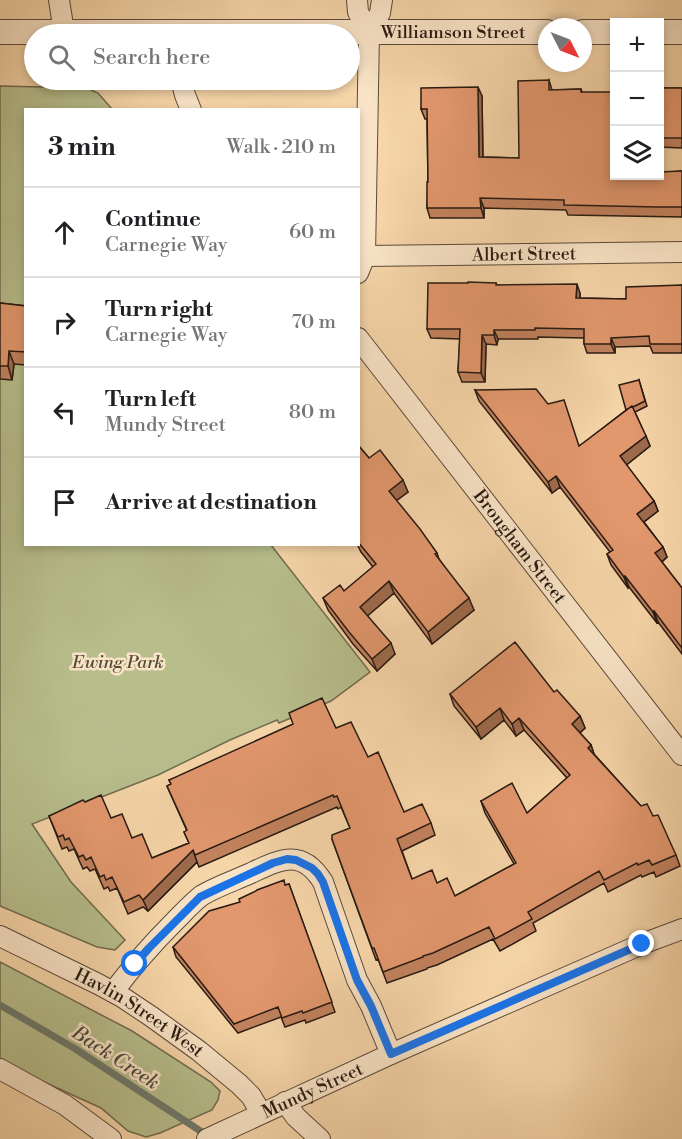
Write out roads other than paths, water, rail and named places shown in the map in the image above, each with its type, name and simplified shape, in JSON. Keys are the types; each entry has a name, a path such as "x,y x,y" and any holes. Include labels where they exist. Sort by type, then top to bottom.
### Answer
{"street":[{"path":"59,0 63,24"},
{"path":"357,0 358,12 369,33"},
{"path":"362,264 369,33 380,13 382,0"},
{"name":"Williamson Street","path":"0,32 24,32"},
{"name":"Williamson Street","path":"360,33 538,32"},
{"path":"592,32 610,32"},
{"path":"664,32 682,32"},
{"path":"184,90 190,108"},
{"name":"Albert Street","path":"362,264 394,254 682,252"},
{"name":"Brougham Street","path":"360,341 682,755"},
{"path":"113,992 149,948 200,897 273,863 287,859 296,860 312,868 323,882 357,980 371,1006 391,1054"},
{"name":"Mundy Street","path":"207,1139 391,1054 642,944 682,929"},
{"name":"Havlin Street West","path":"0,936 113,992 152,1017 239,1084 251,1096 261,1113"},
{"path":"0,1069 64,1105 111,1139"},
{"path":"285,1102 296,1117 320,1139"}],"waterway":[{"name":"Back Creek","path":"0,1005 74,1048 208,1136"}],"park label":[{"name":"Ewing Park","path":"118,662"}]}
